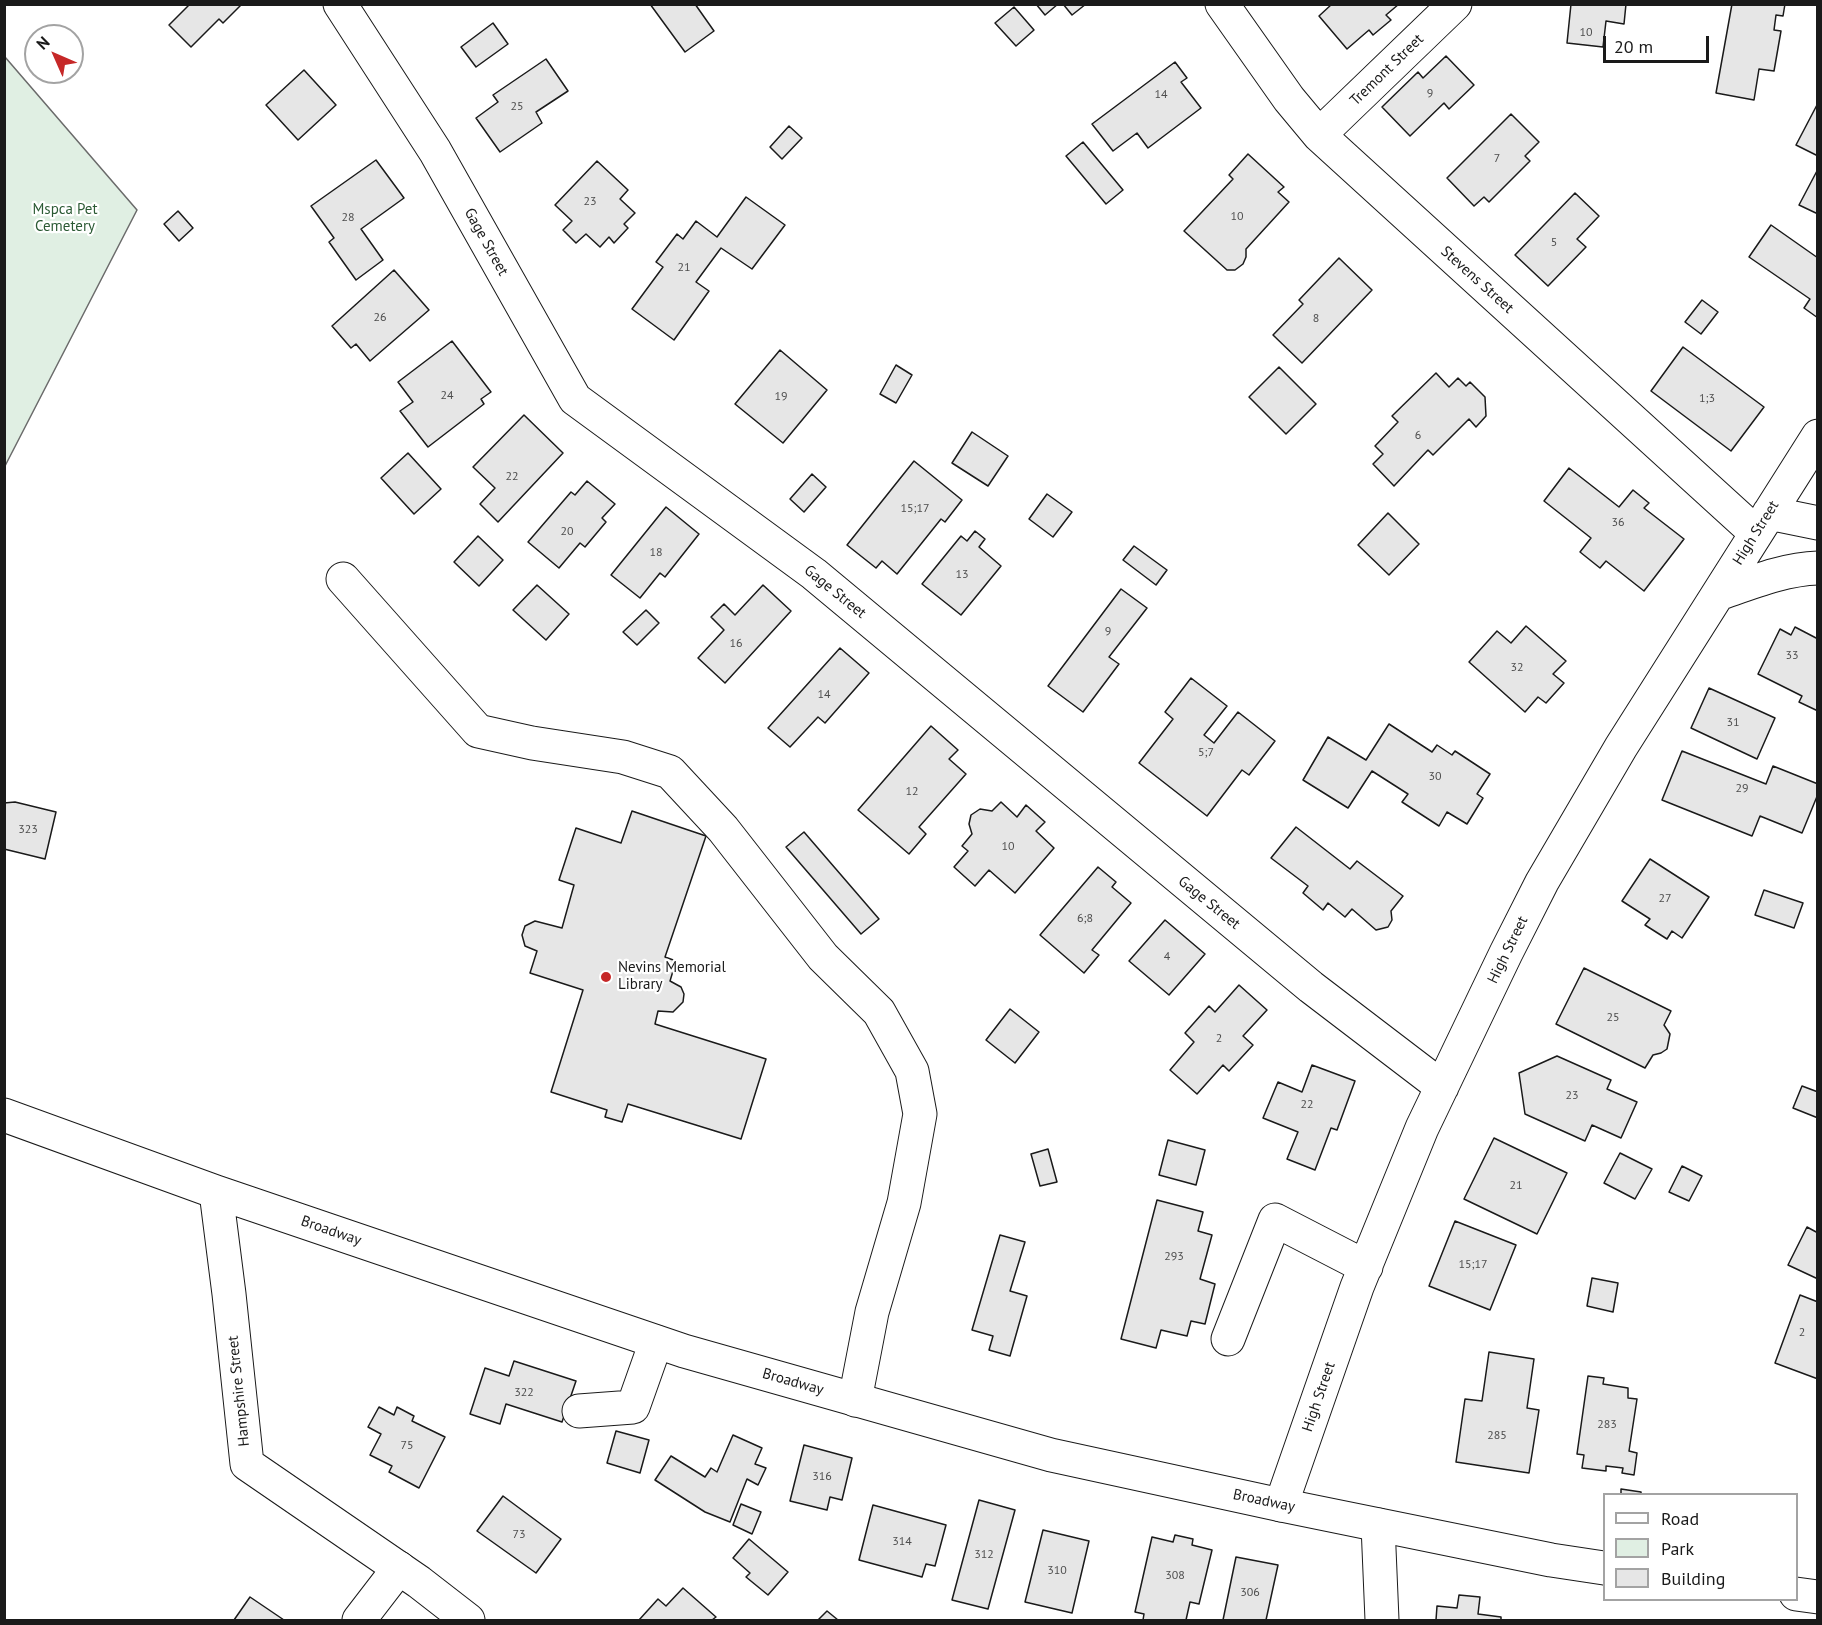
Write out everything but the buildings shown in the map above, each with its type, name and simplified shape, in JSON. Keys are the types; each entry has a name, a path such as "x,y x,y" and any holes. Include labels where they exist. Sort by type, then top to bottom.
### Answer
{"street":[{"name":"Gage Street","path":"340,4 435,151 575,399 814,574 1311,987 1442,1087"},
{"name":"Stevens Street","path":"1222,4 1289,99 1319,135 1389,201 1763,523"},
{"name":"Tremont Street","path":"1319,135 1455,4"},
{"name":"High Street","path":"1281,1505 1366,1267 1422,1128 1542,882 1621,747 1763,523 1812,458"},
{"path":"1763,523 1818,523"},
{"path":"1718,594 1759,580 1807,568 1818,568"},
{"path":"343,579 478,731 532,743 623,757 670,772 723,829 823,957 879,1012 912,1071 921,1114 904,1203 872,1312 855,1400"},
{"name":"Broadway","path":"4,1115 216,1192 656,1342 855,1400 1051,1455 1378,1525 1551,1560 1603,1568"},
{"name":"Hampshire Street","path":"216,1192 247,1464 399,1568 468,1620"},
{"path":"1228,1339 1275,1220 1366,1267"},
{"path":"579,1411 633,1407 656,1342"},
{"path":"1378,1525 1382,1620"},
{"path":"359,1620 399,1568"},
{"path":"1798,1594 1818,1597"}],"green space":[{"name":"Mspca Pet Cemetery","path":"5,57 24,79 24,84 28,84 137,210 5,466"}],"place":[{"name":"Nevins Memorial Library","path":"606,977"}]}
